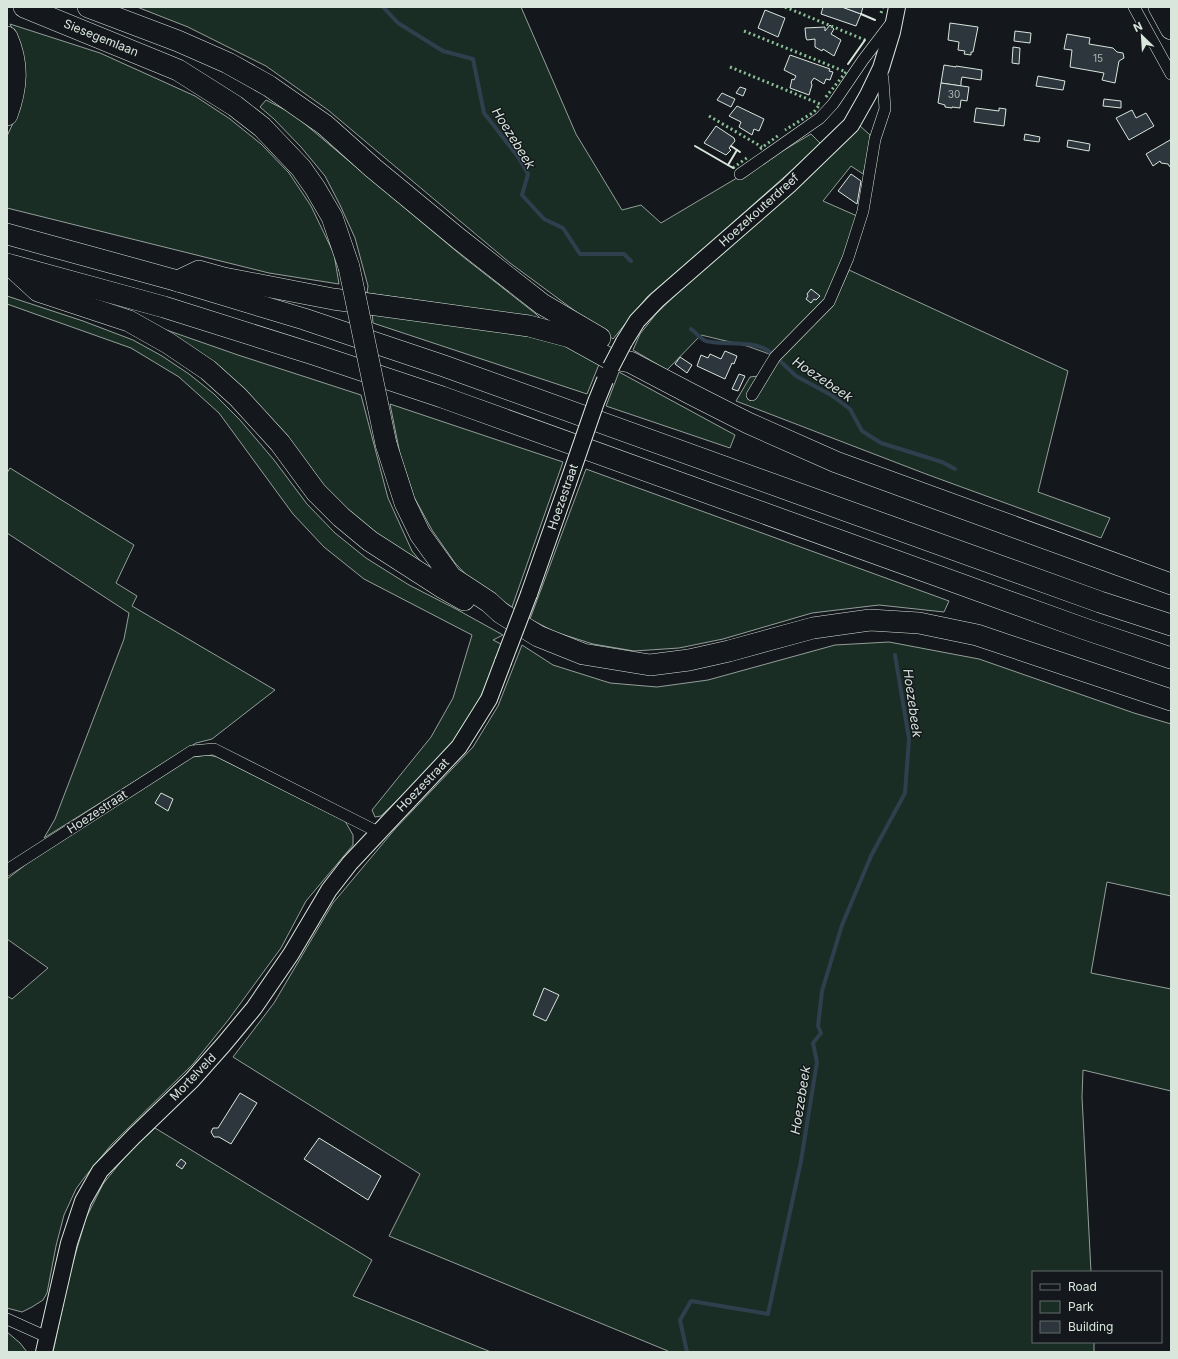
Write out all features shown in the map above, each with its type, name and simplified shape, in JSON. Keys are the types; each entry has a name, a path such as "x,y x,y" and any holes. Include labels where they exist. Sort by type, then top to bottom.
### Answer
{"highway":[{"name":"Siesegemlaan","path":"24,7 178,70 235,106 262,128 301,168 332,217 348,267 386,444 405,503 420,534 451,577 489,602 501,613"},
{"name":"Siesegemlaan","path":"88,7 178,41 228,63 269,86 325,125 458,240 518,286 542,304 617,348 615,370"},
{"path":"1159,7 1171,29"},
{"path":"7,37 13,52 16,72 14,92 7,115"},
{"path":"7,234 178,281 304,319 444,366 1100,602 1171,625"},
{"path":"8,264 38,291 129,321 168,343 208,370 238,397 280,443 316,492 341,517 370,541 443,588 484,610 501,613 538,636 583,654 650,664 689,660 729,651 813,628 870,620 919,623 977,635 1171,700"},
{"path":"8,264 164,307 434,394 1085,629 1171,658"},
{"path":"178,281 199,271 224,278 333,299 529,326 570,337 608,358 615,370 691,394 836,462 1171,584"}],"street":[{"path":"1134,7 1171,74"},
{"name":"Hoezekouterdreef","path":"624,342 637,322 657,300 789,185 851,125 881,68 896,13"},
{"name":"Hoezekouterdreef","path":"740,174 820,118 833,104 896,13"},
{"name":"Hoezekouterdreef","path":"752,395 775,357 829,302 848,258 863,211 875,139 885,109 884,80 881,68"},
{"name":"Hoezestraat","path":"7,870 192,751 214,749 378,832 459,748 489,698 529,594 596,402 615,370 624,342"},
{"name":"Mortelveld","path":"7,1319 46,1344 68,1243 83,1201 100,1171 192,1080 254,1008 291,954 329,890 350,863 378,832"}],"green space":[{"path":"137,7 521,7 576,134 622,210 641,205 661,223 811,134 821,144 647,297 613,339 510,263 328,110 266,66 188,27"},
{"path":"10,24 100,53 195,96 230,119 261,144 289,173 311,206 334,254 339,284 269,273 7,208 7,136 14,121 20,46"},
{"path":"266,100 293,114 462,256 540,318 367,293 368,286 355,238 325,176 301,147 260,107"},
{"path":"859,125 870,135 871,145 863,174 851,166 823,201 857,216 849,245 826,299 772,355 747,346 701,335 667,370 633,350 640,334 656,314 699,272"},
{"path":"849,270 1068,371 1038,492 1110,518 1101,538 926,474 736,401 750,377 767,375 773,366 834,303"},
{"path":"7,296 83,321 133,340 162,356 189,374 214,394 240,420 274,460 307,504 335,533 366,558 409,585 503,635 493,640 501,644 481,697 464,727 446,751 381,816 375,817 372,810 431,737 453,698 472,635 364,579 324,547 293,514 219,413 179,377 131,348 7,304"},
{"path":"372,311 527,336 564,344 600,362 587,394 373,323"},
{"path":"155,326 361,395 388,498 412,551 427,569 367,532"},
{"path":"619,372 735,435 730,448 606,406"},
{"path":"390,404 563,462 512,607 472,581 455,563 432,530 414,497 400,454"},
{"path":"10,468 134,545 116,583 137,596 132,606 275,690 212,739 196,743 44,838 55,819 124,639 129,613 7,533 7,473"},
{"path":"586,469 949,601 944,612 879,605 812,613 723,639 679,648 634,651 593,644 555,632 530,619"},
{"path":"889,642 979,659 1134,713 1171,724 1171,896 1107,882 1091,973 1171,989 1171,1091 1083,1070 1082,1097 1091,1271 1032,1271 1032,1343 1094,1343 1094,1352 668,1352 389,1236 420,1174 233,1057 274,1003 333,903 395,829 473,747 498,706 522,645 553,665 610,683 657,687 708,680 835,645"},
{"path":"209,755 217,757 345,821 353,835 353,845 306,901 281,948 229,1019 193,1064 111,1145 76,1189 64,1215 56,1246 47,1293 43,1300 22,1312 7,1308 7,996 12,999 48,968 7,939 7,879 46,849 192,757"},
{"path":"155,1128 372,1260 353,1296 491,1352 53,1352 69,1276 86,1218 103,1184 128,1153"},
{"path":"7,1332 20,1343 27,1352 7,1352"}],"building":[{"path":"823,7 842,7 861,14 856,26 821,14"},
{"path":"842,7 863,7 861,14"},
{"path":"765,10 785,18 778,37 758,28"},
{"path":"950,23 978,27 973,52 971,52 971,55 964,54 965,51 958,50 959,42 948,40"},
{"path":"830,25 834,29 831,34 841,40 834,56 823,49 822,51 815,47 815,39 807,40 806,38 805,28 825,27 825,31"},
{"path":"1015,31 1031,33 1030,43 1014,41"},
{"path":"1067,34 1090,38 1089,44 1113,48 1117,52 1123,53 1124,58 1119,61 1115,83 1102,80 1104,73 1070,67 1072,50 1064,49"},
{"path":"1013,47 1020,48 1019,64 1012,63"},
{"path":"790,55 830,69 829,71 833,72 830,80 826,79 824,84 814,78 811,82 812,85 809,95 790,88 792,79 794,80 796,76 784,70"},
{"path":"944,65 982,70 981,80 962,77 961,86 941,83"},
{"path":"1038,76 1065,81 1063,90 1036,86"},
{"path":"941,83 969,87 967,101 961,100 960,108 945,107 945,105 938,103"},
{"path":"740,87 746,89 743,96 736,93"},
{"path":"722,93 735,99 731,107 717,100"},
{"path":"1104,99 1121,101 1121,108 1103,106"},
{"path":"737,106 764,119 759,131 754,129 752,135 739,127 741,122 729,116"},
{"path":"976,108 999,111 999,108 1006,109 1004,126 974,122"},
{"path":"1132,110 1136,118 1146,113 1154,126 1129,140 1116,118"},
{"path":"716,126 734,138 735,141 729,148 731,150 726,155 704,143"},
{"path":"1025,134 1040,137 1039,142 1024,140"},
{"path":"1068,140 1090,144 1089,151 1067,147"},
{"path":"1170,140 1171,167 1168,164 1161,163 1160,161 1153,166 1146,154"},
{"path":"851,174 861,181 857,204 838,191"},
{"path":"811,289 820,296 816,300 814,299 811,303 806,299 808,296 807,294"},
{"path":"725,351 737,356 725,379 697,366 701,355 708,358 710,354 721,359"},
{"path":"680,357 692,365 687,373 675,364"},
{"path":"739,374 745,376 738,391 732,389"},
{"path":"161,793 173,799 168,811 155,803"},
{"path":"544,988 559,995 546,1021 533,1015"},
{"path":"240,1093 257,1103 231,1144 219,1137 214,1137 211,1132 213,1128 218,1128"},
{"path":"319,1138 381,1176 368,1200 304,1159"},
{"path":"181,1159 186,1163 182,1169 176,1165"}],"waterway":[{"name":"Hoezebeek","path":"383,7 398,23 443,51 473,59 484,113 519,158 528,174 522,195 544,219 563,228 580,254 624,254 631,261"},
{"name":"Hoezebeek","path":"691,329 706,341 749,344 765,349 771,353"},
{"name":"Hoezebeek","path":"779,360 796,376 831,395 850,409 862,431 881,443 942,462 955,469"},
{"name":"Hoezebeek","path":"687,1352 680,1320 691,1301 768,1314 801,1161 817,1062 813,1043 821,1033 818,1026 822,991 842,925 871,856 905,793 909,739 895,655"}],"hedge":[{"path":"785,7 865,40"},
{"path":"881,13 883,7"},
{"path":"744,31 846,72 825,98"},
{"path":"730,67 820,104 814,112 785,130"},
{"path":"709,116 762,147"},
{"path":"760,149 779,135"},
{"path":"733,168 748,157"}],"wall":[{"path":"861,14 875,20"},
{"path":"848,64 865,40"},
{"path":"695,146 733,168"},
{"path":"731,146 740,152"},
{"path":"728,165 737,150"}]}
